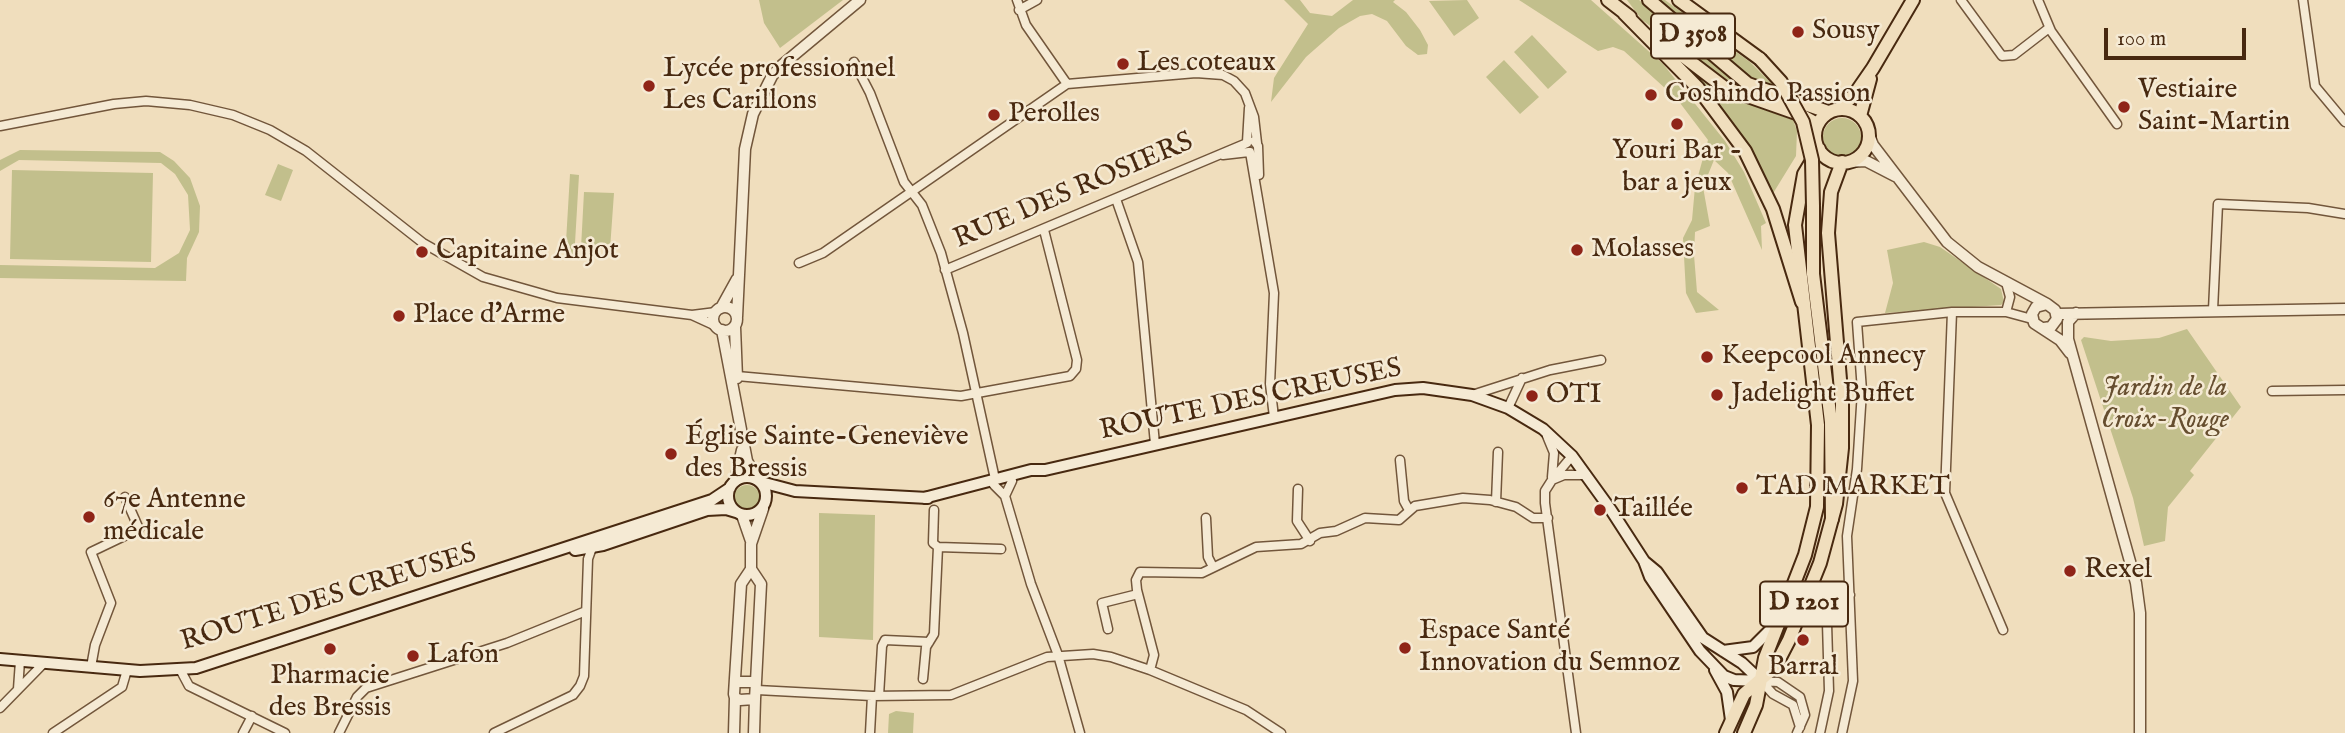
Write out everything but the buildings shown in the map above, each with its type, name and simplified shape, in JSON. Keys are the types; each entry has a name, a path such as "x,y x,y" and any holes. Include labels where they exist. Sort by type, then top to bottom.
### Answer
{"main road":[{"name":"D 3508","path":"1608,0 1725,88 1799,114 1817,124"},
{"name":"D 3508","path":"1648,0 1748,84 1834,111"},
{"path":"1679,0 1760,59 1781,82 1803,122 1812,160 1813,274 1831,422 1832,520"},
{"path":"1873,68 1860,116 1868,132 1865,149 1845,162 1832,161 1819,149 1815,133 1817,124 1855,94 1913,0"},
{"path":"1624,13 1698,88 1745,151 1773,209 1802,302"},
{"path":"1834,111 1860,116"},
{"name":"D 1201","path":"1744,733 1756,705 1765,658 1805,555 1819,487 1818,425 1796,245 1797,203 1804,174 1819,149"},
{"name":"D 1201","path":"1728,727 1744,694 1775,667 1820,563 1832,520 1839,481 1842,404 1828,233 1831,192 1845,162"},
{"name":"ROUTE DES CREUSES","path":"759,481 795,491 924,498 1395,390 1423,388 1472,395 1508,408 1543,429 1587,475 1644,561 1650,577 1679,623 1714,668 1727,692 1728,727"},
{"name":"ROUTE DES CREUSES","path":"994,482 1012,481 1045,470"},
{"path":"748,477 759,481 765,504 753,515 739,513 729,501 733,485 748,477"},
{"name":"ROUTE DES CREUSES","path":"0,659 127,670 181,671 210,665 712,500 733,485"},
{"name":"ROUTE DES CREUSES","path":"765,504 795,491"},
{"name":"ROUTE DES CREUSES","path":"544,555 591,547 707,510 726,509 739,513"},
{"name":"ROUTE DES CREUSES","path":"1644,561 1657,572 1703,638 1742,663 1761,681"},
{"path":"1721,651 1754,647 1782,616"},
{"path":"1714,668 1734,680 1761,681"}],"street":[{"path":"738,408 737,279 745,149 757,103 782,65 860,0"},
{"path":"1017,0 1026,25 1067,84"},
{"path":"1019,10 1037,0"},
{"path":"1961,0 2002,56 2014,55 2049,28"},
{"path":"2039,0 2049,28 2117,124"},
{"path":"2303,0 2315,86 2345,122"},
{"path":"854,62 870,93 904,182 922,205 945,271 963,332 994,482 1005,496 1010,518 1058,655 1080,733"},
{"path":"799,263 823,253 1067,84 1216,73 1234,81 1249,105 1251,147 1274,293 1270,384 1274,417"},
{"path":"0,126 130,102 178,103 216,111 252,122 288,140 423,243 483,277 557,298 692,316 719,328 736,322"},
{"path":"1868,132 1873,145 1947,242 2023,297 2036,326 2051,327 2057,317 2076,313 2345,309"},
{"name":"RUE DES ROSIERS","path":"945,271 1220,155 1251,147"},
{"path":"1845,162 1866,161 1903,181"},
{"path":"1116,199 1139,262 1155,444"},
{"path":"2213,310 2218,204 2308,208 2345,214"},
{"path":"737,376 944,396 1064,377 1076,369 1077,360 1044,230"},
{"path":"737,279 718,310 719,328 738,408 747,461 759,481"},
{"path":"2005,284 2047,304 2068,339"},
{"path":"2005,284 2010,297 2006,312"},
{"path":"2033,315 2039,305 2047,304"},
{"path":"692,316 731,309 736,322"},
{"path":"1842,733 1853,681 1847,536 1856,479 1862,391 1857,322 1952,312 2033,315"},
{"path":"1952,312 1945,493 2003,630"},
{"path":"2076,313 2068,322 2068,339 2136,583 2140,624 2140,733"},
{"path":"2044,328 2060,340 2072,356"},
{"path":"1472,395 1521,378 1601,360"},
{"path":"1508,408 1521,378"},
{"path":"2272,391 2345,390"},
{"path":"1543,429 1554,453 1552,480"},
{"path":"733,485 743,442"},
{"path":"1496,502 1498,452"},
{"path":"1572,457 1545,491 1576,733"},
{"path":"1400,460 1404,501 1409,510"},
{"path":"1552,480 1564,475 1587,475"},
{"path":"1005,496 1012,481"},
{"path":"1298,489 1297,521 1300,530 1310,541"},
{"path":"90,667 111,604 91,552 139,529 125,497"},
{"path":"1409,510 1463,498 1496,502 1516,507 1533,518 1548,518"},
{"path":"734,733 741,584 751,569 751,544 765,504"},
{"path":"934,510 933,543 939,547 1002,549"},
{"path":"1150,670 1154,654 1138,594 1136,580 1140,572 1202,573 1256,547 1301,544 1320,533 1336,531 1365,518 1399,520 1406,516 1409,510"},
{"path":"739,513 751,544"},
{"path":"1206,518 1208,557 1213,567"},
{"path":"494,733 573,695 580,686 591,547 597,539 614,531"},
{"path":"923,679 929,642 934,634 939,547"},
{"path":"751,569 761,584 754,733"},
{"path":"1820,733 1829,691 1828,623 1845,606 1851,592"},
{"path":"1108,629 1102,603 1138,594"},
{"path":"339,733 357,697 366,688 507,643 586,611"},
{"path":"870,733 885,640 929,642"},
{"path":"736,681 756,690 876,696 951,695 1058,655 1111,657 1150,670 1246,710 1281,733"},
{"path":"18,689 20,661"},
{"path":"0,708 44,663"},
{"path":"53,733 121,687 127,670"},
{"path":"181,671 189,686 285,733"},
{"path":"1761,681 1777,682 1797,693 1805,710 1799,730"},
{"path":"735,698 756,690"},
{"path":"243,733 253,716"}],"green space":[{"path":"759,0 843,0 780,48 764,23"},
{"path":"1284,0 1300,0 1310,13 1332,16 1353,0 1395,0 1393,2 1406,12 1420,30 1428,45 1427,54 1418,55 1406,46 1387,21 1372,14 1360,16 1339,28 1306,57 1271,102 1274,78 1308,24"},
{"path":"1467,0 1479,18 1454,36 1429,1"},
{"path":"1519,0 1591,0 1663,64 1725,141 1744,172 1766,223 1761,226 1762,250 1728,173 1714,160 1703,187 1710,226 1695,232 1694,255 1697,292 1719,310 1696,313 1686,293 1683,238 1692,220 1695,187 1708,140 1677,99 1624,51 1613,47 1598,51"},
{"path":"1627,0 1639,0 1688,38 1746,89 1748,97 1642,20"},
{"path":"1657,0 1665,0 1750,62 1780,92 1750,80"},
{"path":"1532,35 1567,72 1548,89 1514,52"},
{"path":"1504,60 1539,97 1520,114 1486,77"},
{"path":"1697,76 1732,98 1793,120 1797,131 1796,156 1772,195 1744,140"},
{"path":"1842,118 1856,123 1861,137 1856,151 1842,156 1828,151 1823,137 1828,123"},
{"path":"20,150 160,152 174,161 190,178 200,206 199,232 187,258 186,281 0,278 0,265 155,268 179,253 190,230 188,195 175,174 161,163 19,160 0,171 0,160"},
{"path":"278,164 293,170 281,201 265,195"},
{"path":"12,170 153,173 151,262 10,259"},
{"path":"570,174 579,175 574,260 565,259"},
{"path":"584,192 614,193 610,249 581,248"},
{"path":"1924,242 1940,247 2001,289 2004,302 2001,305 1885,313 1893,283 1887,250"},
{"name":"Jardin de la Croix-Rouge","path":"2187,329 2241,407 2190,471 2194,475 2168,507 2165,541 2144,546 2133,498 2081,340 2084,337 2111,341 2159,338"},
{"path":"747,485 756,489 760,498 756,507 747,511 738,507 734,498 738,489"},
{"path":"819,513 875,515 873,640 819,637"},
{"path":"896,711 914,713 913,733 888,733 889,714"}],"place":[{"name":"Sousy","path":"1798,32"},
{"name":"Les coteaux","path":"1123,64"},
{"name":"Lycée professionnel Les Carillons","path":"649,86"},
{"name":"Goshindo Passion","path":"1651,95"},
{"name":"Vestiaire Saint-Martin","path":"2124,107"},
{"name":"Perolles","path":"994,115"},
{"name":"Youri Bar - bar a jeux","path":"1677,124"},
{"name":"Molasses","path":"1577,250"},
{"name":"Capitaine Anjot","path":"422,252"},
{"name":"Place d'Arme","path":"399,316"},
{"name":"Keepcool Annecy","path":"1707,357"},
{"name":"Jadelight Buffet","path":"1717,395"},
{"name":"OTI","path":"1532,396"},
{"name":"Église Sainte-Geneviève des Bressis","path":"671,454"},
{"name":"TAD MARKET","path":"1742,488"},
{"name":"Taillée","path":"1600,510"},
{"name":"67e Antenne médicale","path":"89,517"},
{"name":"Rexel","path":"2070,571"},
{"name":"Barral","path":"1803,640"},
{"name":"Espace Santé Innovation du Semnoz","path":"1405,648"},
{"name":"Pharmacie des Bressis","path":"330,649"},
{"name":"Lafon","path":"413,656"}]}
